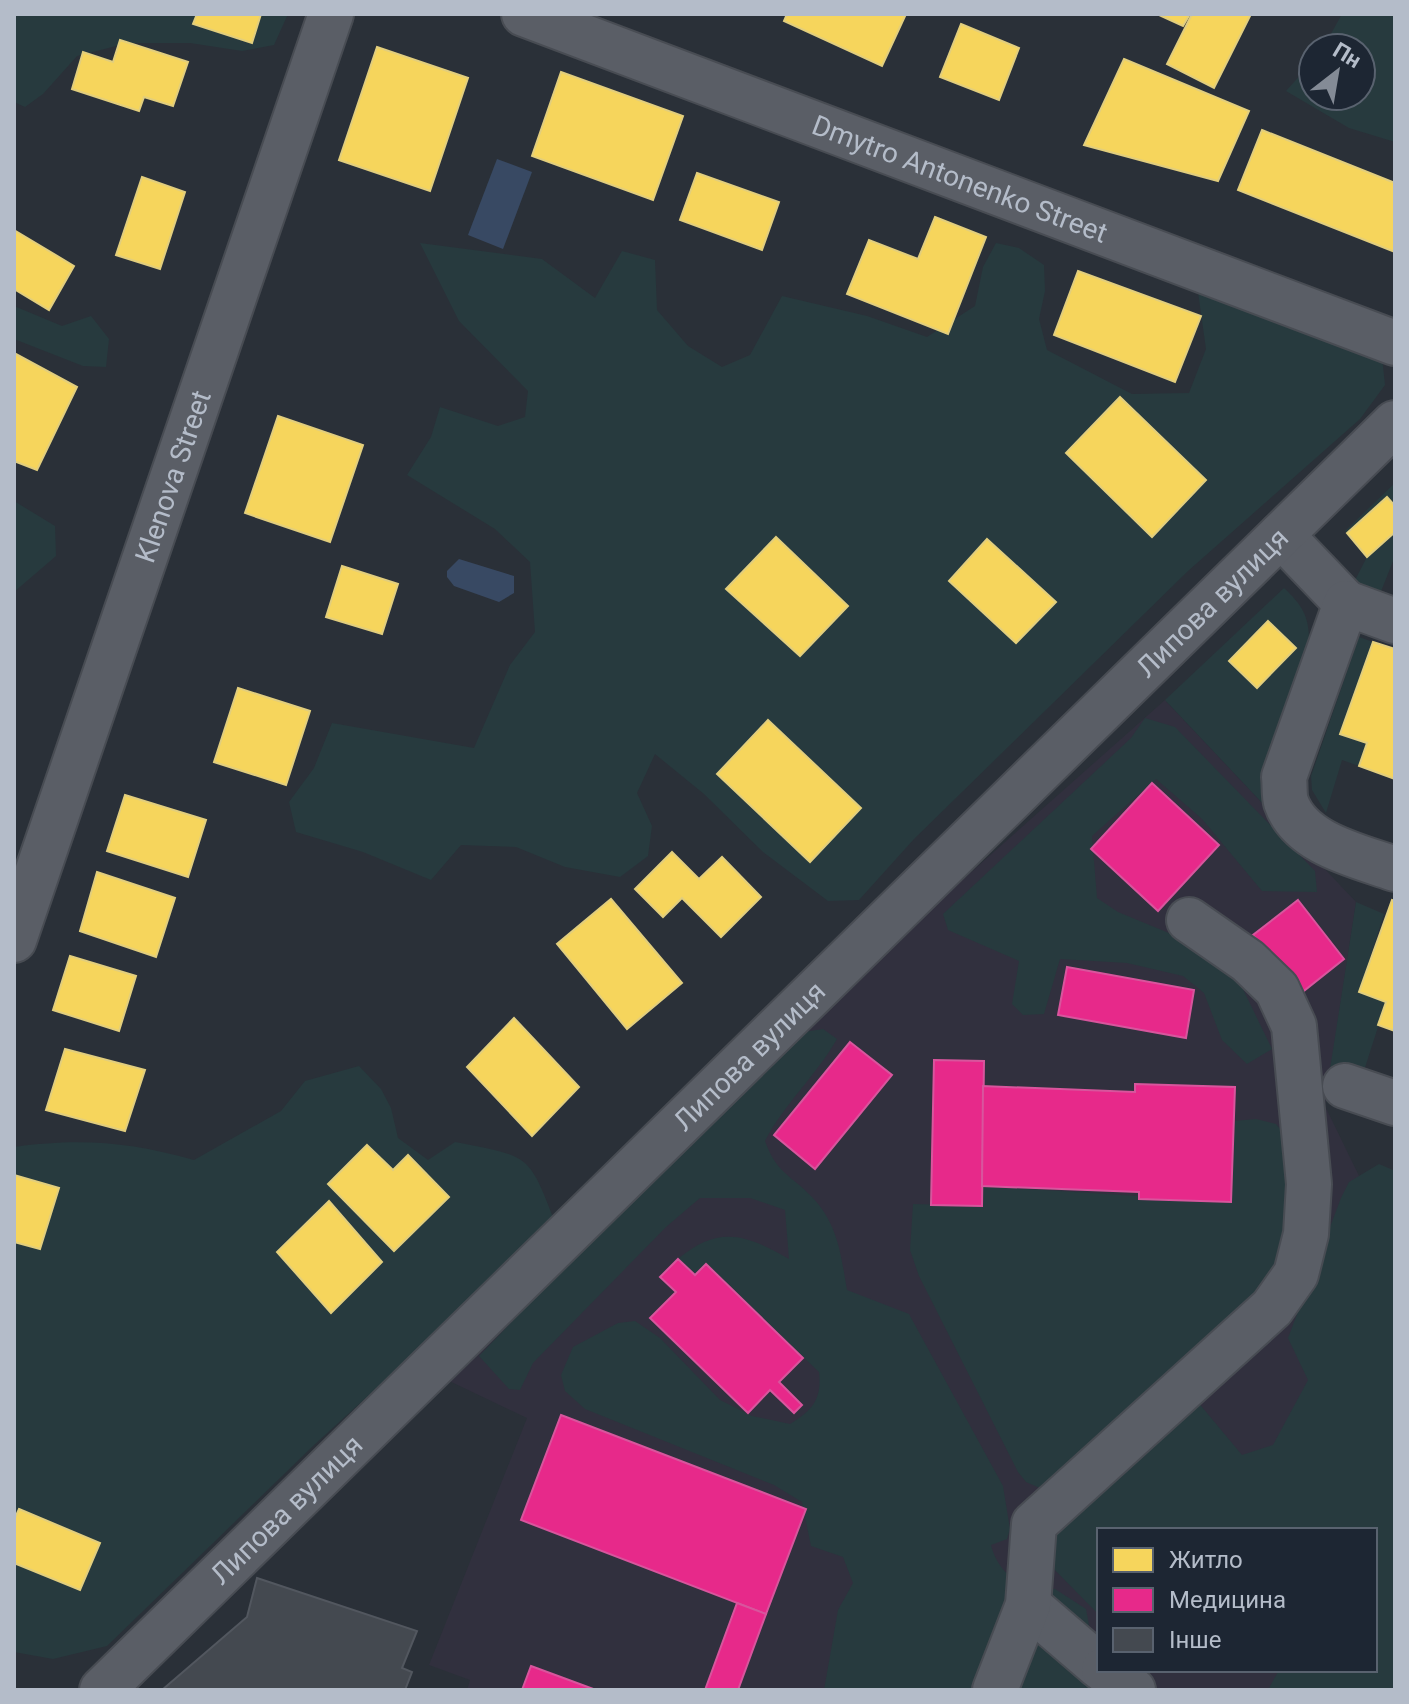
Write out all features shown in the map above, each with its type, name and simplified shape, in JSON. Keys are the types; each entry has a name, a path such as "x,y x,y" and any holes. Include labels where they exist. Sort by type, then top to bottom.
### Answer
{"street":[{"name":"Klenova Street","path":"14,940 331,14"},
{"name":"Dmytro Antonenko Street","path":"524,14 1395,343"},
{"name":"Липова вулиця","path":"102,1690 1395,423"},
{"path":"1281,535 1346,603 1395,621"},
{"path":"1346,603 1284,777 1286,802 1299,822 1325,843 1395,869"},
{"path":"995,1690 1028,1605 1034,1524 1272,1308 1296,1274 1306,1234 1309,1184 1294,1026 1277,989 1248,961 1189,920"},
{"path":"1345,1086 1395,1103"},
{"path":"1028,1605 1097,1664"},
{"path":"1107,1672 1133,1690"}],"shaded area":[{"path":"1165,700 1356,902 1325,1106 1395,1250 1395,1690 467,1690 470,1680 429,1665 527,1418 441,1377 757,1062"}],"green space":[{"path":"14,14 288,14 274,45 242,51 190,43 128,43 77,56 43,94 25,107 14,102"},
{"path":"1342,14 1395,14 1395,142 1349,128 1322,112 1377,112 1377,32 1332,32"},
{"path":"1297,79 1297,97 1286,91"},
{"path":"420,243 542,259 595,298 622,251 655,260 657,310 688,346 722,367 750,355 782,296 867,316 927,337 975,306 983,267 996,243 1019,248 1044,265 1045,291 1039,319 1047,350 1132,394 1189,393 1206,349 1198,292 1382,357 1385,385 1360,419 1188,571 914,839 859,900 828,901 763,852 704,794 655,754 637,793 652,826 648,856 620,877 565,867 516,847 461,845 431,880 363,852 296,832 289,802 314,768 332,723 474,748 510,665 535,632 530,562 495,529 407,475 431,437 440,407 498,426 525,417 528,391 459,321"},
{"path":"14,306 62,326 91,316 109,339 106,367 83,366 14,339"},
{"path":"1395,483 1395,556 1378,599 1351,588 1367,557 1345,531"},
{"path":"14,501 55,526 56,556 14,592"},
{"path":"1284,588 1303,612 1309,641 1266,807 1165,700"},
{"path":"1359,637 1373,642 1340,733 1367,743 1359,766 1342,760 1326,813 1312,790 1311,776"},
{"path":"1145,718 1175,727 1315,871 1317,892 1262,891 1202,819 1156,779 1092,836 1097,898 1118,912 1210,950 1242,987 1272,1049 1247,1064 1222,1040 1204,993 1183,976 1127,963 1060,959 1044,1014 1023,1015 1012,1004 1019,961 948,930 943,914 1131,738"},
{"path":"1356,902 1384,914 1359,992 1386,1002 1361,1080 1330,1069"},
{"path":"823,1029 837,1039 765,1141 770,1152 779,1167 812,1197 828,1218 837,1240 847,1290 909,1314 1003,1486 1010,1529 1007,1539 991,1545 995,1556 1015,1580 1034,1588 1055,1589 1086,1609 1097,1672 1101,1672 1108,1690 824,1690 838,1610 853,1583 843,1557 811,1546 802,1502 774,1485 585,1409 565,1391 561,1375 573,1347 618,1323 635,1321 660,1338 720,1400 752,1416 790,1424 805,1414 817,1397 819,1372 706,1264 695,1275 678,1259 706,1241 732,1237 759,1244 789,1259 785,1210 750,1198 700,1198 666,1227 533,1363 520,1390 509,1389 479,1356 650,1178 797,1033"},
{"path":"359,1066 381,1089 391,1108 398,1138 428,1160 455,1142 513,1156 532,1171 556,1225 314,1445 107,1646 53,1659 14,1652 14,1147 105,1143 194,1160 281,1111 305,1081"},
{"path":"1256,1119 1276,1124 1290,1140 1282,1264 1192,1395 1242,1455 1273,1445 1308,1380 1288,1338 1349,1182 1379,1164 1393,1170 1395,1690 1268,1690 1278,1672 1377,1672 1377,1528 1097,1528 1097,1613 1050,1565 1042,1489 1026,1482 1018,1472 919,1276 910,1250 913,1204 981,1206 982,1186 1231,1202 1234,1121"}],"water":[{"path":"497,159 532,172 503,249 468,235"},
{"path":"459,559 514,576 514,593 499,602 454,586 447,577 447,571"}],"building: Житло":[{"path":"197,14 261,14 252,43 193,24"},
{"path":"787,14 906,14 882,66 784,21"},
{"path":"1157,14 1190,14 1183,26"},
{"path":"1192,14 1251,14 1214,88 1167,64"},
{"path":"961,24 1019,48 999,100 940,77"},
{"path":"120,40 188,62 173,106 144,97 139,111 72,89 83,52 113,62"},
{"path":"377,47 468,78 430,191 339,160"},
{"path":"1124,59 1249,111 1218,181 1084,145"},
{"path":"561,72 683,116 653,200 532,156"},
{"path":"1262,130 1395,183 1395,252 1238,190"},
{"path":"697,173 779,202 762,250 680,220"},
{"path":"142,177 185,192 160,269 116,255"},
{"path":"935,217 986,237 948,334 847,294 869,240 918,259"},
{"path":"14,230 74,266 49,310 14,289"},
{"path":"1078,271 1201,316 1175,382 1054,335"},
{"path":"14,353 77,387 37,470 14,461"},
{"path":"1120,397 1206,480 1152,537 1066,453"},
{"path":"278,416 363,445 330,542 245,513"},
{"path":"1387,497 1395,506 1395,532 1367,557 1347,533"},
{"path":"776,537 848,606 800,656 726,589"},
{"path":"987,539 1056,602 1016,643 949,581"},
{"path":"342,566 398,584 382,634 326,617"},
{"path":"1268,621 1296,648 1257,688 1229,661"},
{"path":"1373,642 1395,649 1395,779 1359,766 1367,743 1340,734"},
{"path":"238,688 310,711 286,785 214,762"},
{"path":"768,720 861,808 810,862 717,774"},
{"path":"125,795 206,820 188,877 107,851"},
{"path":"672,852 699,879 722,857 761,897 721,937 682,898 663,917 635,889"},
{"path":"97,872 175,898 156,957 80,931"},
{"path":"611,899 682,983 627,1029 557,944"},
{"path":"1392,900 1395,901 1395,1031 1378,1025 1386,1002 1359,992"},
{"path":"70,956 136,976 119,1031 53,1010"},
{"path":"514,1018 579,1087 532,1136 467,1067"},
{"path":"65,1049 145,1070 125,1131 46,1110"},
{"path":"367,1145 393,1170 408,1155 449,1197 394,1251 328,1184"},
{"path":"14,1175 59,1188 40,1249 14,1242"},
{"path":"329,1201 382,1262 331,1313 277,1252"},
{"path":"19,1509 100,1543 80,1590 14,1563 14,1520"}],"building: Медицина":[{"path":"1152,783 1219,845 1158,911 1091,849"},
{"path":"1298,900 1344,959 1300,994 1253,935"},
{"path":"1067,967 1194,990 1186,1038 1058,1015"},
{"path":"850,1042 892,1075 815,1169 774,1135"},
{"path":"934,1060 984,1061 982,1206 931,1205"},
{"path":"1135,1084 1235,1087 1231,1202 1139,1199 1139,1192 982,1186 983,1086 1135,1092"},
{"path":"678,1259 695,1275 706,1264 803,1358 779,1382 802,1405 794,1413 770,1390 748,1413 650,1318 676,1292 660,1277"},
{"path":"561,1415 806,1509 766,1614 521,1520"},
{"path":"737,1603 766,1614 738,1690 705,1690"},
{"path":"531,1666 596,1690 522,1690"}],"building: Інше":[{"path":"257,1578 417,1631 402,1668 412,1672 405,1690 162,1690 247,1617"}]}
